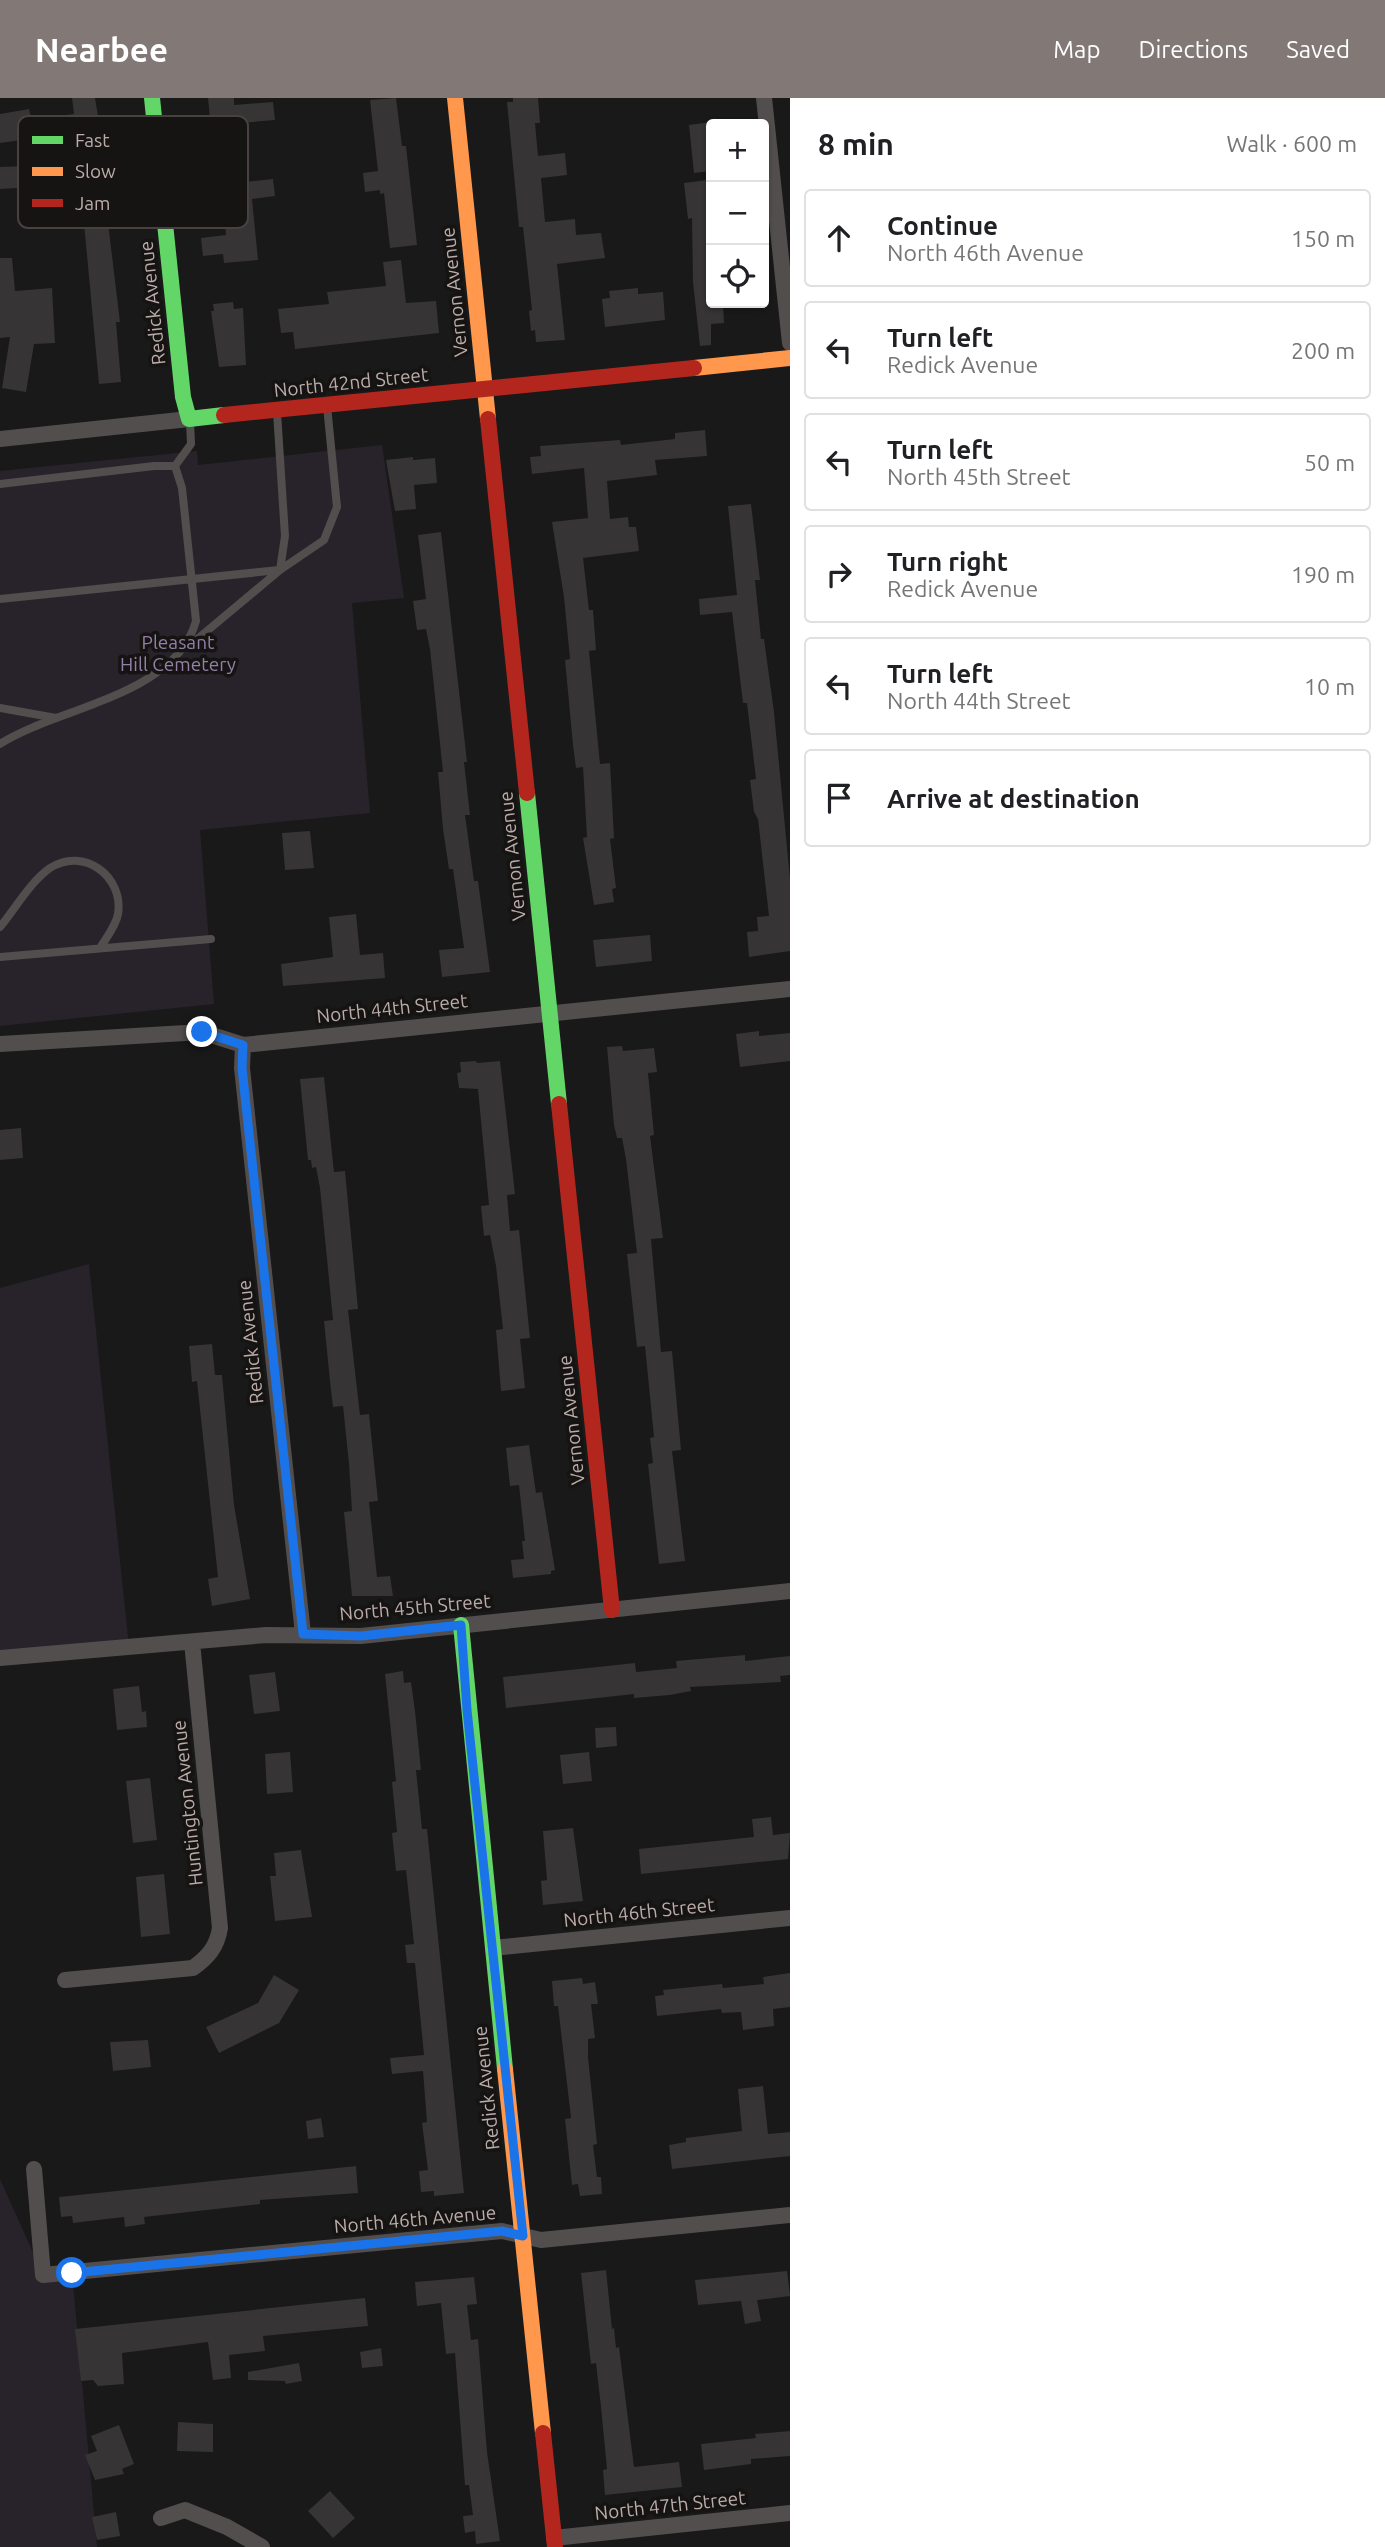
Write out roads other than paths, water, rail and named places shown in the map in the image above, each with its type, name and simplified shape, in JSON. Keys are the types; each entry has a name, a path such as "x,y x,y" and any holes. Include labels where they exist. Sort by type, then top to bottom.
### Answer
{"street":[{"name":"Redick Avenue","path":"152,98 154,116"},
{"name":"Vernon Avenue","path":"455,98 612,1609"},
{"path":"764,98 790,343"},
{"name":"Redick Avenue","path":"165,228 183,397 189,419"},
{"name":"North 42nd Street","path":"0,439 790,358"},
{"name":"North 44th Street","path":"0,1044 202,1032 243,1045 790,989"},
{"name":"Redick Avenue","path":"243,1045 245,1095 303,1634"},
{"name":"North 45th Street","path":"0,1658 303,1634 361,1636 790,1591"},
{"name":"Redick Avenue","path":"461,1625 467,1710 555,2543"},
{"name":"Huntington Avenue","path":"65,1980 176,1972 193,1968 208,1957 218,1941 220,1928 192,1642"},
{"name":"North 46th Street","path":"493,1948 790,1918"},
{"name":"North 46th Avenue","path":"34,2169 43,2275 502,2231 541,2240 790,2215"},
{"path":"161,2518 185,2510 227,2527 262,2547"},
{"name":"North 47th Street","path":"555,2543 790,2513"}],"lane":[{"path":"0,744 130,687 166,666 280,569 324,540 337,506 327,405"},
{"path":"276,410 285,536 280,569"},
{"path":"181,653 191,637 196,621 182,488 175,466 192,438 189,419"},
{"path":"0,484 154,466 175,466"},
{"path":"0,599 280,569"},
{"path":"0,708 56,718"},
{"path":"0,927 51,868 63,863 85,862 108,876 117,888 119,898 116,922 100,948"},
{"path":"0,957 211,939"}],"park label":[{"name":"Pleasant Hill Cemetery","path":"178,653"}]}
